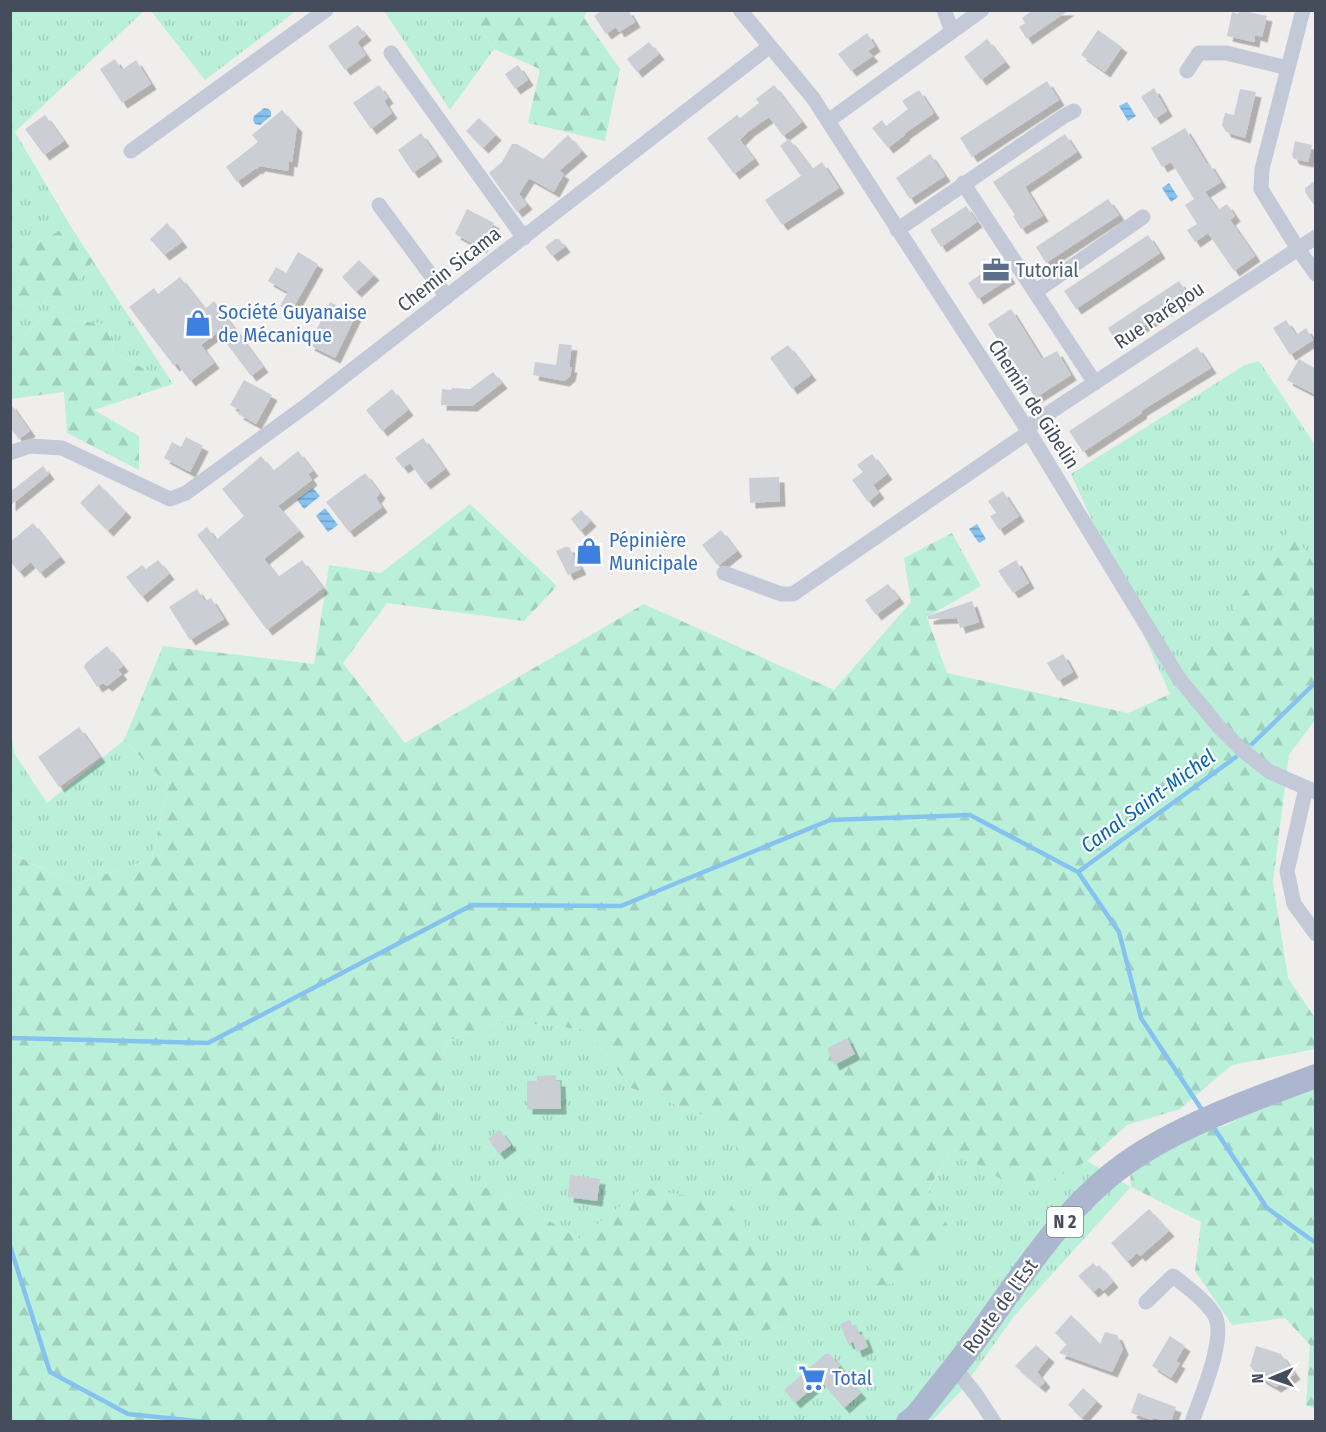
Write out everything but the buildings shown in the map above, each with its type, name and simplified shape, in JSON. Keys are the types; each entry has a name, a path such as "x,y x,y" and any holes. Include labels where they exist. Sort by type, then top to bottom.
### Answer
{"main road":[{"name":"Route de l'Est","path":"908,1422 916,1416 1022,1273 1080,1203 1124,1164 1168,1137 1316,1076"}],"street":[{"path":"131,151 326,10"},
{"name":"Chemin de Gibelin","path":"740,10 813,98 1027,430 1178,678 1218,726 1242,750 1270,772 1311,790"},
{"path":"944,10 952,31"},
{"path":"828,121 982,10"},
{"path":"1303,10 1262,170 1261,189 1316,274"},
{"name":"Chemin Sicama","path":"10,453 30,446 62,448 170,499 186,493 447,297 770,46"},
{"path":"1187,71 1199,53 1226,52 1288,68"},
{"path":"391,53 524,237"},
{"path":"897,230 963,183 1074,111"},
{"path":"963,183 1095,383"},
{"path":"378,205 447,297"},
{"path":"1035,292 1143,217"},
{"name":"Rue Parépou","path":"724,573 781,594 793,594 1095,383 1316,237"},
{"path":"1311,790 1287,871 1294,904 1316,934"},
{"path":"1146,1302 1173,1276 1215,1316 1218,1330 1216,1351 1192,1422"},
{"path":"954,1367 978,1396 994,1422"}],"green space":[{"path":"11,11 144,11 15,132 70,225 11,257"},
{"path":"151,11 296,11 205,80"},
{"path":"384,11 469,11 494,49 450,110"},
{"path":"469,11 587,11 584,18 620,69 605,141 528,123 540,69 494,49"},
{"path":"70,225 93,261 63,300 11,306 11,257"},
{"path":"93,261 173,384 114,353 108,325 43,315 11,352 11,306 63,300"},
{"path":"43,315 108,325 114,353 173,384 94,410 139,436 139,470 67,433 64,392 11,399 11,352"},
{"path":"1259,361 1315,445 1315,566 1291,529 1170,694 1071,474 1245,365"},
{"path":"470,504 557,586 524,621 387,603 343,663 405,743 644,604 834,690 911,602 904,558 952,533 981,586 927,617 947,673 1128,713 1170,694 1291,528 1315,566 1315,720 1289,755 1273,882 1288,978 1315,1018 1315,1049 1232,1065 1180,1109 1127,1125 1087,1161 1025,1194 952,1149 928,1190 954,1237 905,1282 877,1286 851,1209 807,1231 742,1178 732,1126 631,1088 587,1030 509,1021 446,1041 433,1171 502,1193 579,1239 643,1188 729,1203 793,1284 786,1324 714,1348 729,1421 11,1421 10,853 75,884 152,859 168,785 124,740 163,646 314,664 329,565 381,573"},
{"path":"10,722 14,753 47,803 124,740 168,785 152,859 75,884 11,853"},
{"path":"509,1021 587,1030 631,1088 733,1126 742,1178 851,1209 929,1189 952,1149 1025,1194 1087,1161 1131,1187 1015,1315 960,1392 932,1421 729,1422 713,1348 786,1324 643,1188 579,1239 502,1193 432,1171 446,1041"},
{"path":"1315,1088 1315,1409 1306,1405 1310,1345 1285,1318 1232,1325 1195,1271 1201,1222 1131,1187 1130,1166 1182,1136 1225,1126 1252,1111"}],"water":[{"path":"1127,102 1136,116 1128,121 1119,106"},
{"path":"264,108 269,109 271,116 260,125 255,124 254,116"},
{"path":"1169,183 1178,197 1171,202 1162,188"},
{"path":"313,488 320,496 304,509 297,500"},
{"path":"325,508 338,525 328,532 316,516"},
{"path":"977,524 986,539 979,543 969,529"}],"waterway":[{"name":"Canal Saint-Michel","path":"1252,744 1316,682"},
{"name":"Canal Saint-Michel","path":"1078,872 1236,757"},
{"path":"10,1038 208,1043 472,905 621,906 830,820 970,815 1078,872 1119,932 1141,1018 1204,1113"},
{"path":"1212,1125 1267,1208 1316,1243"},
{"path":"10,1246 50,1372 128,1414 206,1422"}],"place":[{"name":"Tutorial","path":"996,270"},
{"name":"Société Guyanaise de Mécanique","path":"198,323"},
{"name":"Pépinière Municipale","path":"589,551"},
{"name":"Total","path":"812,1378"}]}
